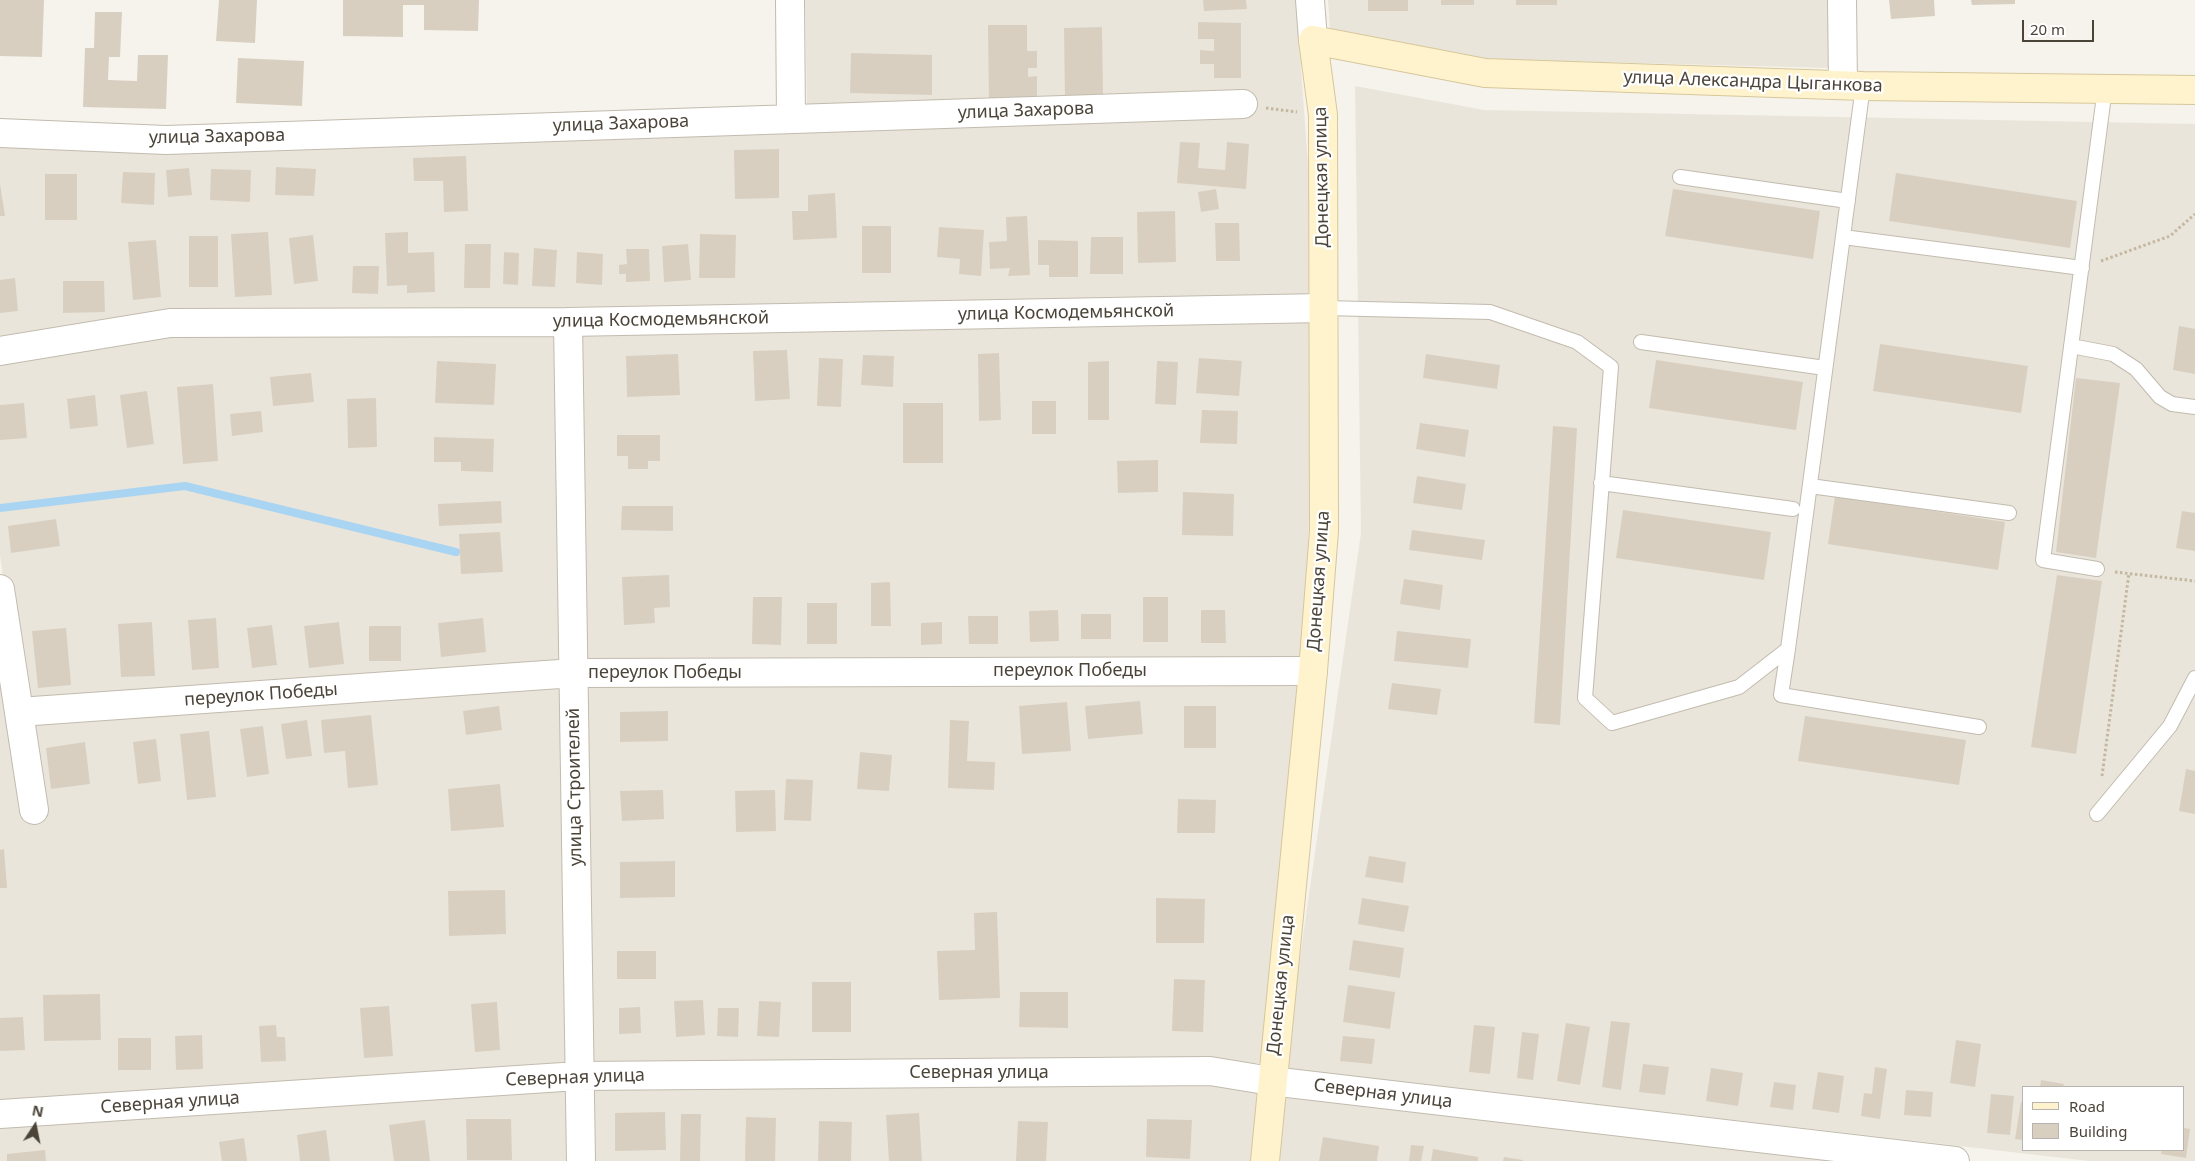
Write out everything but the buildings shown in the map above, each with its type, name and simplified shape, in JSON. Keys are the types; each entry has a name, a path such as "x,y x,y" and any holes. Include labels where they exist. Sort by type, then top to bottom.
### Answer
{"street":[{"path":"790,0 791,118"},
{"name":"Донецкая улица","path":"1265,1161 1314,671 1324,531 1323,115 1313,40 1310,0"},
{"path":"1842,0 1853,85"},
{"name":"улица Александра Цыганкова","path":"1313,40 1485,73 1853,85 2195,90"},
{"name":"улица Захарова","path":"0,134 166,140 1243,104"},
{"name":"улица Космодемьянской","path":"0,351 170,323 568,322 1324,308"},
{"name":"улица Строителей","path":"568,322 578,1076 581,1161"},
{"path":"0,589 34,810"},
{"name":"переулок Победы","path":"19,712 574,673 1314,671"},
{"name":"Северная улица","path":"0,1114 578,1076 1210,1071 1955,1161"}],"lane":[{"path":"1853,85 1848,201 1781,695 1979,727"},
{"path":"2097,569 2043,560 2105,88"},
{"path":"1680,177 1848,201"},
{"path":"1843,237 2082,268"},
{"path":"1324,308 1490,312 1577,342 1611,367 1585,698 1612,723 1739,687 1788,648"},
{"path":"1641,342 1825,368"},
{"path":"2071,346 2113,354 2136,369 2160,397 2172,404 2195,408"},
{"path":"1602,483 1794,509"},
{"path":"1810,486 2009,513"},
{"path":"2097,814 2170,726 2195,678"}],"path":[{"path":"1243,104 1323,115"},
{"path":"2082,268 2170,236 2195,214"},
{"path":"2097,569 2195,581"},
{"path":"2097,814 2128,573"}],"shaded area":[{"path":"805,0 1296,0 1318,303 175,317 0,345 0,137 807,106"},
{"path":"1328,0 1827,0 1830,68 1482,59 1330,30"},
{"path":"1355,86 1484,110 2195,124 2195,1161 2089,1161 1284,1068 1361,533"},
{"path":"1313,320 1306,662 585,662 577,330"},
{"path":"562,327 570,669 23,707 0,556 0,356 169,328"},
{"path":"0,638 24,808 34,824 38,811 27,718 567,684 569,1069 0,1107"},
{"path":"1301,683 1262,1063 588,1062 586,684"},
{"path":"574,1083 576,1161 0,1161 0,1120"},
{"path":"586,1083 1266,1084 1260,1161 588,1161"},
{"path":"1276,1087 1888,1161 1271,1161"}],"waterway":[{"path":"0,508 185,486 456,552"}]}
